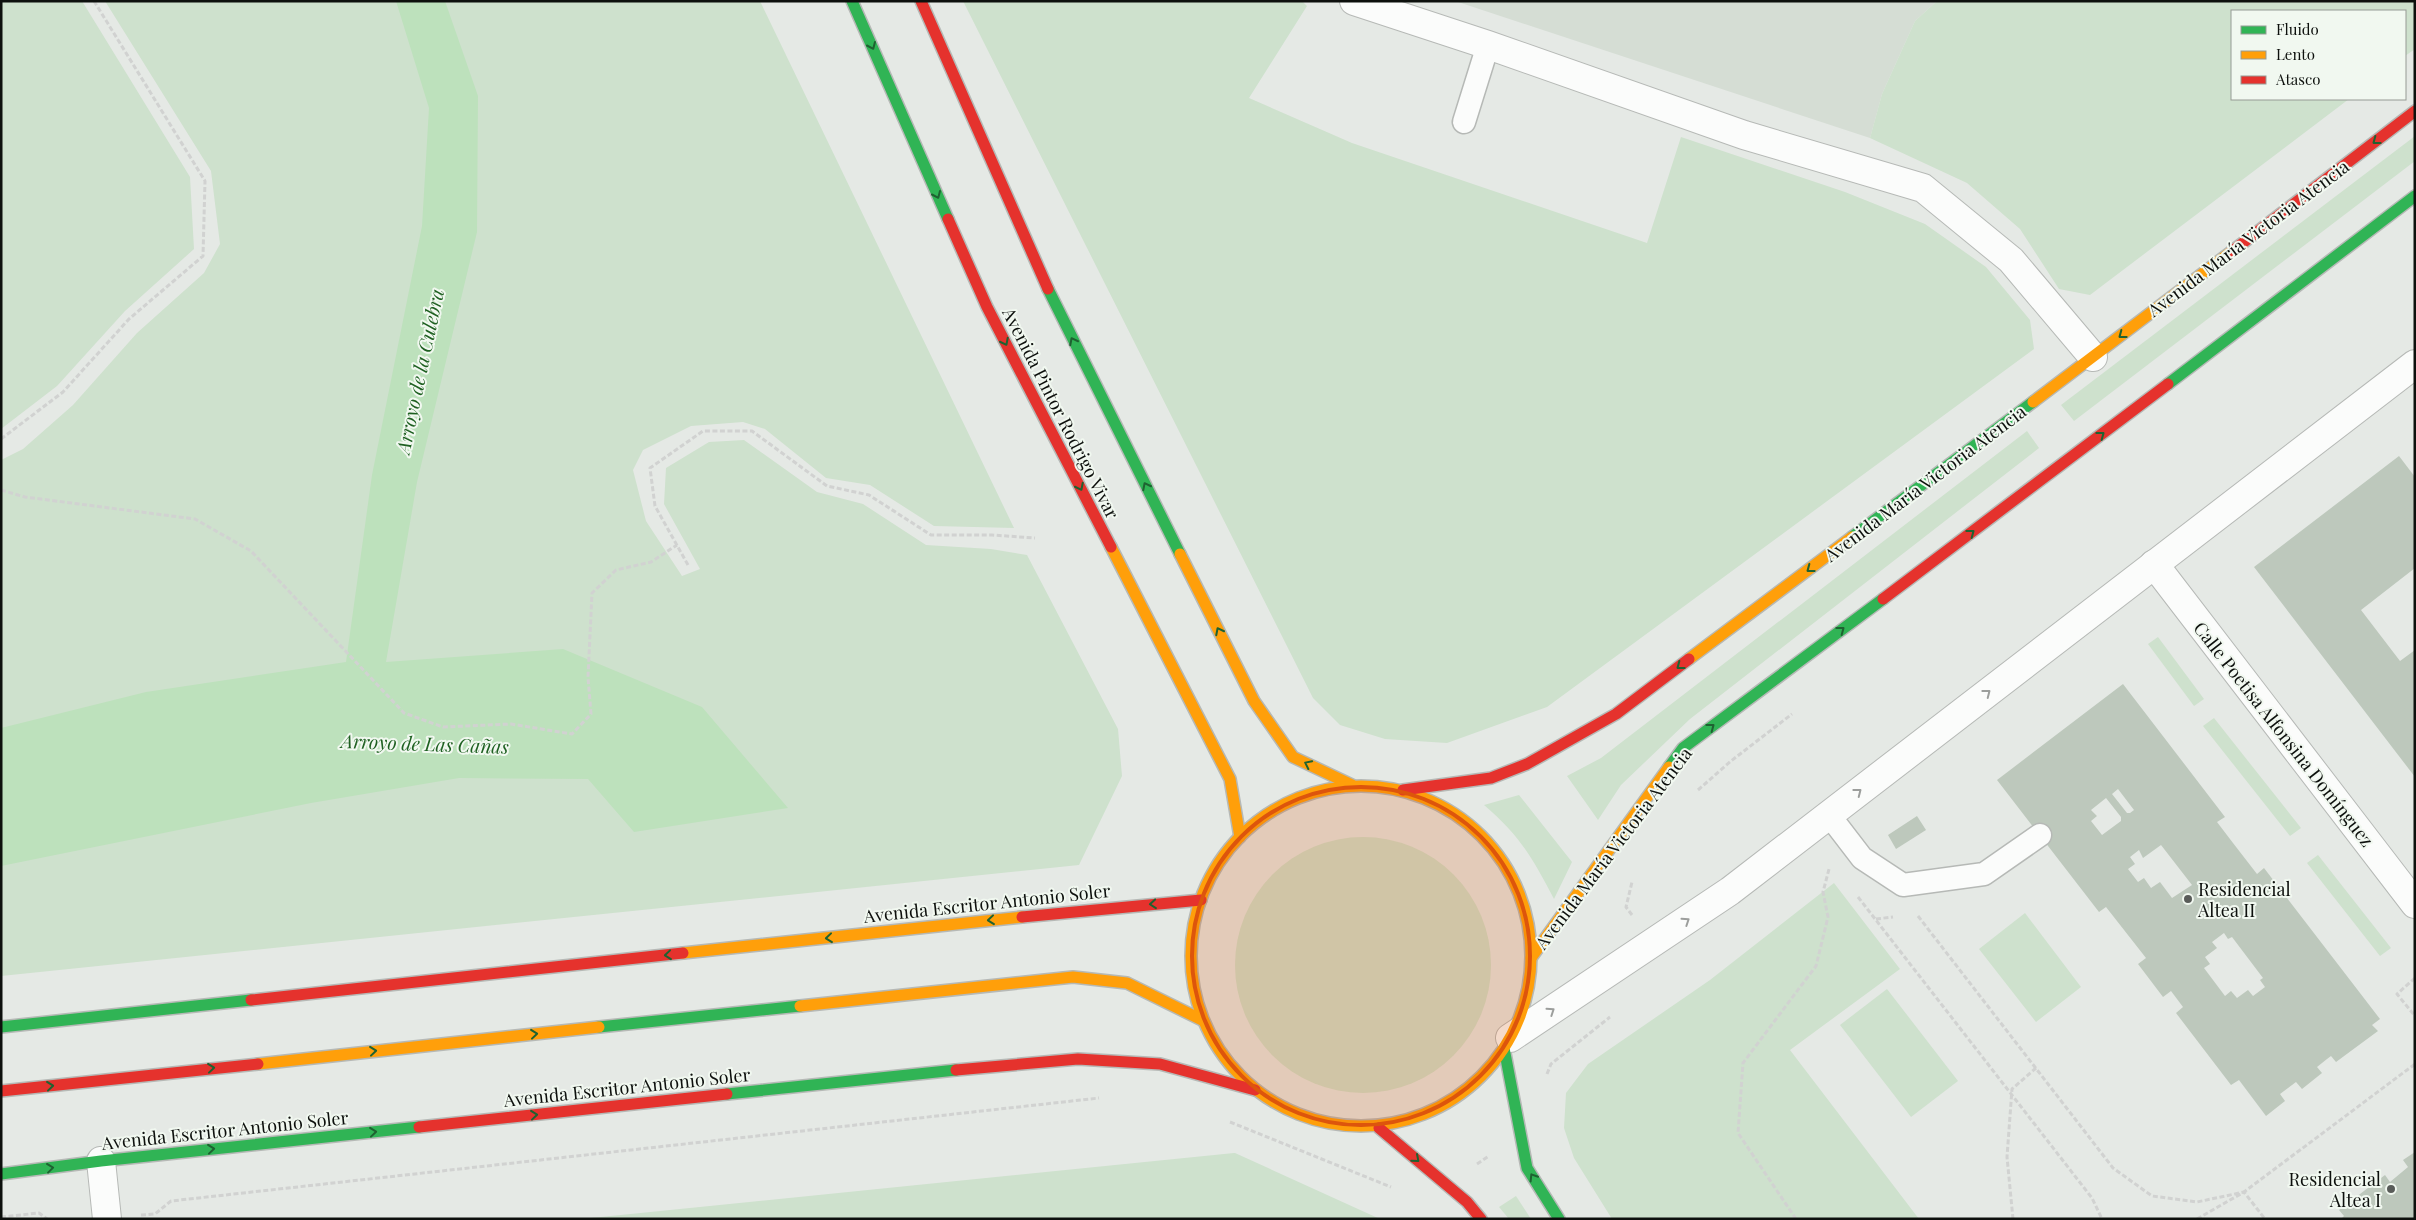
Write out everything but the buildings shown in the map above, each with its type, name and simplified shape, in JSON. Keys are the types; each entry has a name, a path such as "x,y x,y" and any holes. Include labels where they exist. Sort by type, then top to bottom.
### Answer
{"main road":[{"name":"Avenida Pintor Rodrigo Vivar","path":"852,1 987,307 1230,779 1240,837"},
{"path":"921,1 1046,286 1254,701 1293,757 1352,785"},
{"name":"Avenida María Victoria Atencia","path":"1403,790 1491,778 1527,764 1616,714 2093,356 2415,111"},
{"name":"Avenida María Victoria Atencia","path":"1531,958 1683,748 2073,456 2415,196"},
{"path":"1352,785 1403,790 1445,807 1481,834 1508,870 1526,911 1531,958 1524,1005 1507,1043 1476,1081 1439,1106 1379,1128 1348,1126 1300,1115 1255,1090 1221,1055 1202,1020 1191,981 1192,922 1214,868 1240,837 1296,798 1352,785"},
{"name":"Avenida Escritor Antonio Soler","path":"1,1027 1068,912 1201,900"},
{"path":"1,1091 1073,977 1127,983 1202,1020"},
{"path":"1507,1043 1527,1168 1559,1219"},
{"name":"Avenida Escritor Antonio Soler","path":"1,1174 101,1161 1018,1062 1078,1059 1160,1064 1255,1090"},
{"path":"1379,1128 1467,1202 1481,1219"}],"street":[{"path":"1354,1 1488,45 1744,135 1923,188 2011,260 2093,356"},
{"path":"1507,1043 1730,891 2415,364"},
{"name":"Calle Poetisa Alfonsina Domínguez","path":"2154,564 2415,904"},
{"path":"101,1161 106,1219"}],"lane":[{"path":"1464,122 1488,45"},
{"path":"1830,815 1862,858 1903,885 1984,874 2040,835"}],"path":[{"path":"1,439 63,392 129,319 203,256 205,181 94,1"},
{"path":"688,565 655,506 650,468 703,431 752,431 827,486 869,495 931,535 992,535 1035,538"},
{"path":"1,490 25,497 195,519 251,551 404,713 443,727 511,724 572,734 591,714 588,677 592,593 616,570 651,562 677,545"},
{"path":"1697,791 1731,761 1794,712"},
{"path":"1796,1219 1738,1133 1742,1062 1816,966 1828,917 1823,892 1831,863 1849,840"},
{"path":"1633,880 1626,907 1652,943"},
{"path":"1853,890 2092,1198 2102,1219"},
{"path":"1916,914 2113,1168 2152,1196 2197,1202 2244,1192"},
{"path":"2415,978 2397,994 2415,1016"},
{"path":"1544,1081 1551,1064 1617,1011"},
{"path":"2197,1219 2244,1192 2415,1064"},
{"path":"2013,1219 2007,1157 2012,1089 2036,1068"},
{"path":"136,1216 145,1217 155,1214 171,1201 1102,1098"},
{"path":"1224,1119 1397,1190"},
{"path":"1446,1185 1521,1134"},
{"path":"2244,1192 2265,1219"},
{"path":"1,1217 39,1213 48,1219"}],"highlighted area":[{"path":"1352,785 1403,790 1445,807 1481,834 1508,870 1526,911 1531,958 1524,1005 1504,1048 1475,1081 1439,1106 1379,1128 1299,1115 1255,1090 1221,1055 1202,1020 1191,981 1192,922 1214,868 1240,837 1296,798"}],"shaded area":[{"path":"1,1 82,1 190,177 194,249 125,311 57,386 1,429"},
{"path":"105,1 760,1 1014,528 934,526 870,485 826,478 765,429 743,422 691,426 643,450 633,470 646,521 682,576 700,569 664,504 666,468 709,442 744,440 817,492 863,504 926,545 991,549 1027,555 1118,729 1122,776 1079,865 1,976 1,460 23,449 73,405 137,333 204,273 220,244 211,171"},
{"path":"963,1 1302,1 1307,6 1249,98 1352,143 1647,243 1681,137 1845,192 1925,224 1986,267 2030,320 2034,349 1547,707 1447,743 1385,739 1340,725 1313,698"},
{"path":"1455,1 1937,1 1915,21 1882,94 1870,138"},
{"path":"1937,1 2415,1 2415,49 2406,55 2406,10 2231,10 2231,100 2348,100 2090,295 2059,289 2020,229 1967,183 1870,138 1882,94 1915,21"},
{"path":"2415,136 2415,161 2074,421 2061,405"},
{"path":"2027,431 2039,448 1690,719 1621,785 1598,820 1567,776 1601,758"},
{"path":"2158,637 2204,699 2194,706 2148,644"},
{"path":"2214,718 2301,828 2290,836 2203,726"},
{"path":"1519,795 1572,862 1554,899 1539,871 1516,837 1484,805"},
{"path":"1363,837 1400,843 1423,852 1444,866 1462,884 1481,916 1488,940 1491,965 1485,1002 1476,1025 1462,1046 1444,1064 1412,1083 1388,1090 1363,1093 1326,1087 1303,1078 1282,1064 1264,1046 1245,1014 1238,990 1235,965 1241,928 1250,905 1264,884 1282,866 1314,847 1338,840"},
{"path":"2318,855 2391,948 2380,956 2307,863"},
{"path":"1834,883 1900,969 1790,1050 1919,1219 1612,1219 1574,1158 1564,1128 1566,1093 1588,1064 1710,980"},
{"path":"2025,913 2081,987 2036,1022 1979,949"},
{"path":"1887,989 1958,1081 1911,1117 1840,1025"},
{"path":"1234,1153 1380,1219 581,1219"},
{"path":"1516,1196 1531,1219 1509,1219 1499,1207"}],"water":[{"path":"396,1 445,1 478,96 477,232 417,482 386,662 563,649 702,707 788,808 634,832 588,779 459,778 311,803 1,866 1,728 146,692 346,662 372,475 422,226 429,108"}],"traffic: fast":[{"path":"852,1 948,219"},
{"path":"2168,384 2415,196"},
{"path":"1048,289 1180,554"},
{"path":"1852,537 2033,402"},
{"path":"1669,767 1683,748 1883,599"},
{"path":"1,1027 251,1000"},
{"path":"599,1027 800,1006"},
{"path":"1504,1048 1527,1168 1559,1219"},
{"path":"727,1094 956,1070"},
{"path":"1,1174 101,1161 419,1127"}],"traffic: slow":[{"path":"2033,402 2231,252"},
{"path":"1689,659 1852,537"},
{"path":"1111,547 1230,779 1240,837"},
{"path":"1180,554 1254,701 1293,757 1352,785"},
{"path":"1531,958 1669,767"},
{"path":"1361,786 1394,790 1426,799 1455,815 1481,836 1502,862 1518,891 1527,923 1531,956 1527,989 1518,1021 1502,1050 1481,1076 1455,1097 1426,1113 1394,1122 1361,1126 1328,1122 1296,1113 1267,1097 1241,1076 1220,1050 1204,1021 1195,989 1191,956 1195,923 1204,891 1220,862 1241,836 1267,815 1296,799 1328,790 1361,786"},
{"path":"683,953 1022,917"},
{"path":"800,1006 1073,977 1127,983 1202,1020"},
{"path":"258,1064 599,1027"}],"traffic: jam":[{"path":"921,1 1048,289"},
{"path":"2231,252 2415,111"},
{"path":"948,219 987,307 1111,547"},
{"path":"1883,599 2168,384"},
{"path":"1403,790 1491,778 1527,764 1616,714 1689,659"},
{"path":"1022,917 1201,900"},
{"path":"251,1000 683,953"},
{"path":"956,1070 1078,1059 1160,1064 1255,1090"},
{"path":"1,1091 258,1064"},
{"path":"419,1127 727,1094"},
{"path":"1379,1128 1467,1202 1481,1219"}],"place":[{"name":"Residencial Altea II","path":"2188,899"},
{"name":"Residencial Altea I","path":"2391,1189"}],"water label":[{"name":"Arroyo de la Culebra","path":"419,371"},
{"name":"Arroyo de Las Cañas","path":"425,743"}]}
